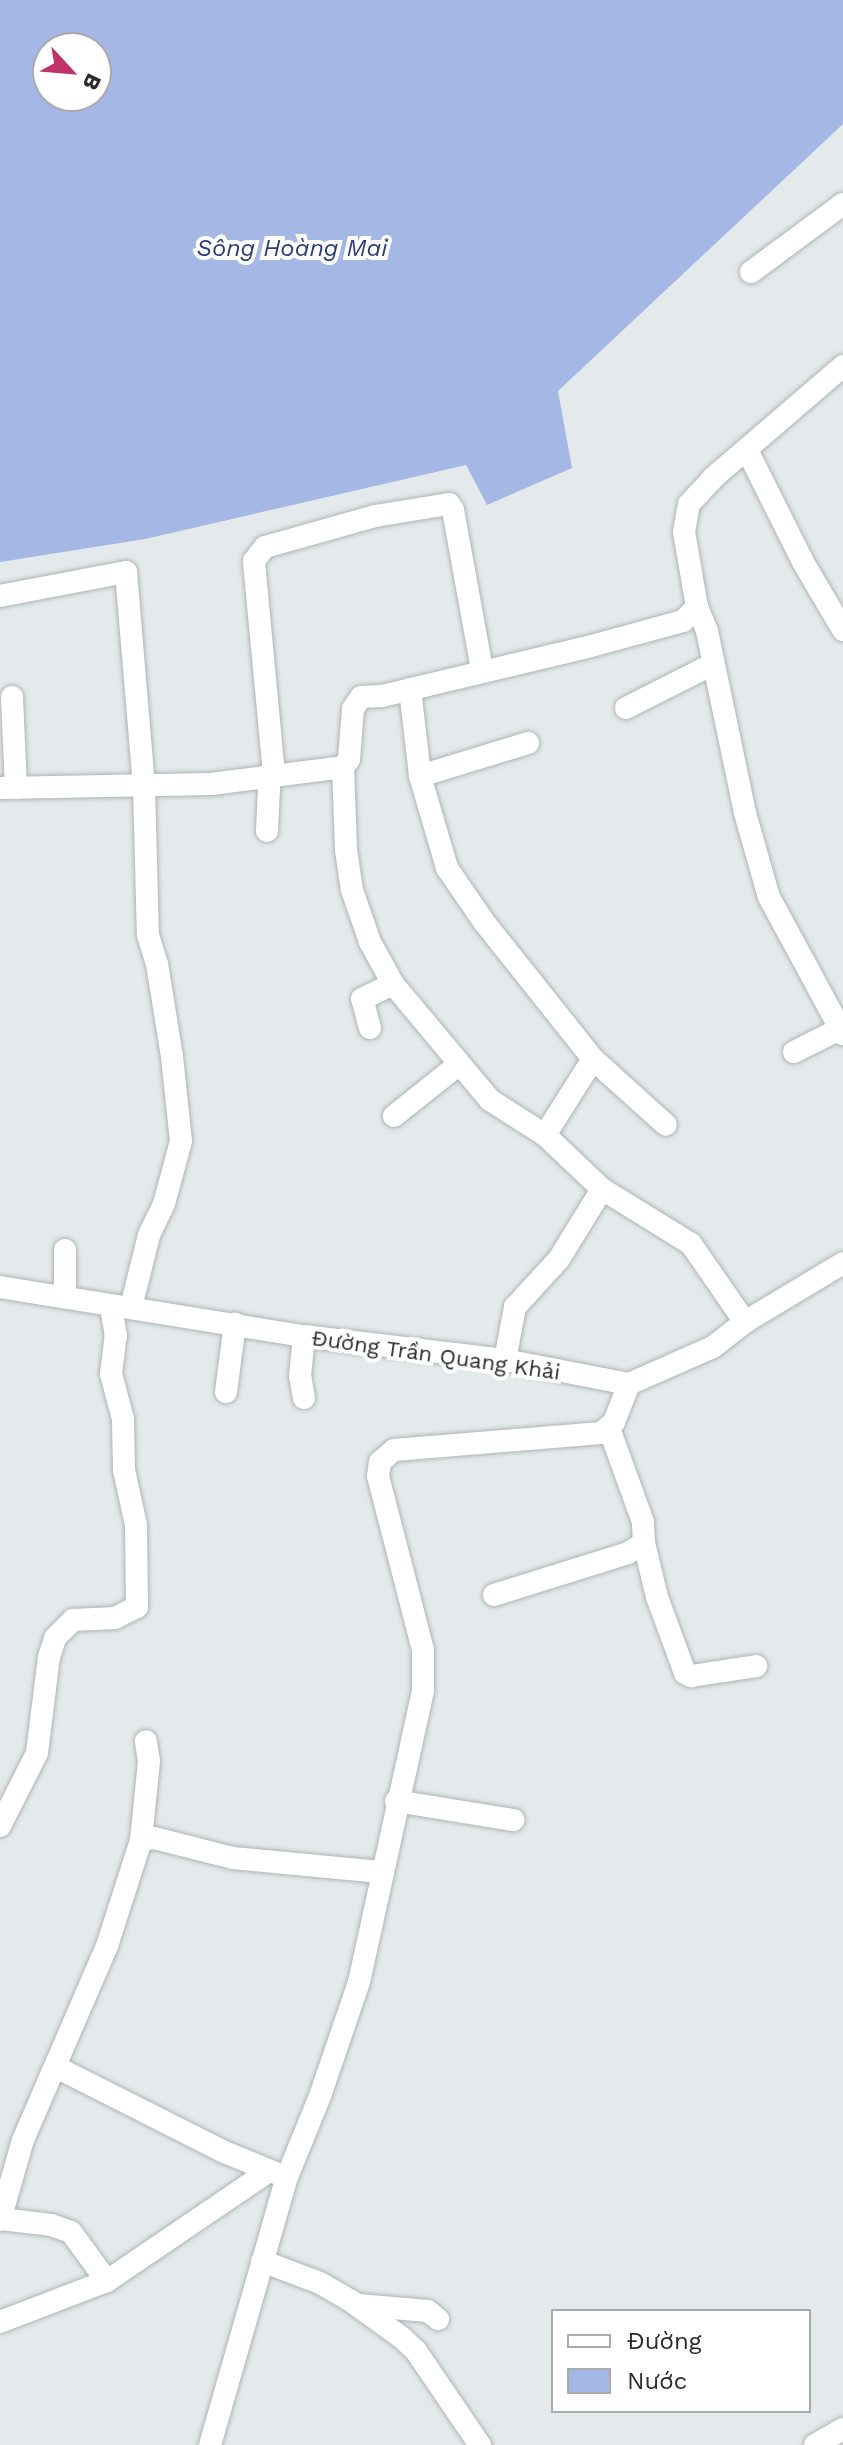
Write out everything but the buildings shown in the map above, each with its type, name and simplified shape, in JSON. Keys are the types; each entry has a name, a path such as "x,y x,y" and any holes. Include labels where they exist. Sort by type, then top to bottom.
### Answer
{"street":[{"path":"751,272 843,204"},
{"path":"794,1052 842,1032 769,897 743,804 730,729 707,631 697,607 684,516 697,494 843,366"},
{"path":"747,450 803,562 843,630"},
{"path":"267,831 270,775 254,561 258,553 270,544 375,516 449,504 453,510 482,670"},
{"path":"0,596 126,572 137,736 144,786 148,935 171,1049 181,1141 164,1204 121,1307 111,1374 123,1419 124,1470 136,1525 137,1607 115,1618 73,1620 55,1638 37,1753 0,1826"},
{"path":"697,607 683,621 584,648 410,689 361,697 353,709 349,759 343,767 346,850 352,890 370,942 393,984 458,1065 490,1100 545,1135 602,1189 691,1244 745,1322"},
{"path":"626,708 713,664"},
{"path":"410,689 420,776 440,853 454,880 593,1059 666,1125"},
{"path":"12,697 8,788 252,781 270,775 343,767"},
{"path":"420,776 528,743"},
{"path":"370,1028 362,999 393,984"},
{"path":"545,1135 593,1059"},
{"path":"394,1116 458,1065"},
{"path":"505,1360 515,1307 559,1259 602,1189"},
{"path":"65,1250 65,1297"},
{"path":"210,2445 262,2261 278,2174 320,2096 359,1982 425,1666 378,1476 380,1462 394,1450 601,1433 609,1428 629,1384 713,1347 745,1322 843,1263"},
{"name":"Đường Trần Quang Khải","path":"0,1287 304,1336 505,1360 629,1384"},
{"path":"226,1392 235,1324"},
{"path":"304,1336 300,1376 304,1398"},
{"path":"609,1428 643,1522 644,1543 657,1597 685,1673 691,1676 756,1666"},
{"path":"494,1595 628,1553 644,1543"},
{"path":"107,2281 71,2232 51,2225 1,2220 23,2140 117,1922 141,1840 149,1761 146,1741"},
{"path":"396,1801 513,1820"},
{"path":"141,1840 154,1838 233,1858 380,1872"},
{"path":"56,2067 278,2174"},
{"path":"0,2322 107,2281 278,2174"},
{"path":"262,2261 320,2283 356,2304 416,2351 480,2445"},
{"path":"356,2304 423,2310 438,2319"},
{"path":"815,2445 843,2429"}],"water":[{"name":"Sông Hoàng Mai","path":"0,0 843,0 843,124 558,391 572,468 487,505 466,465 145,539 0,562"}]}
